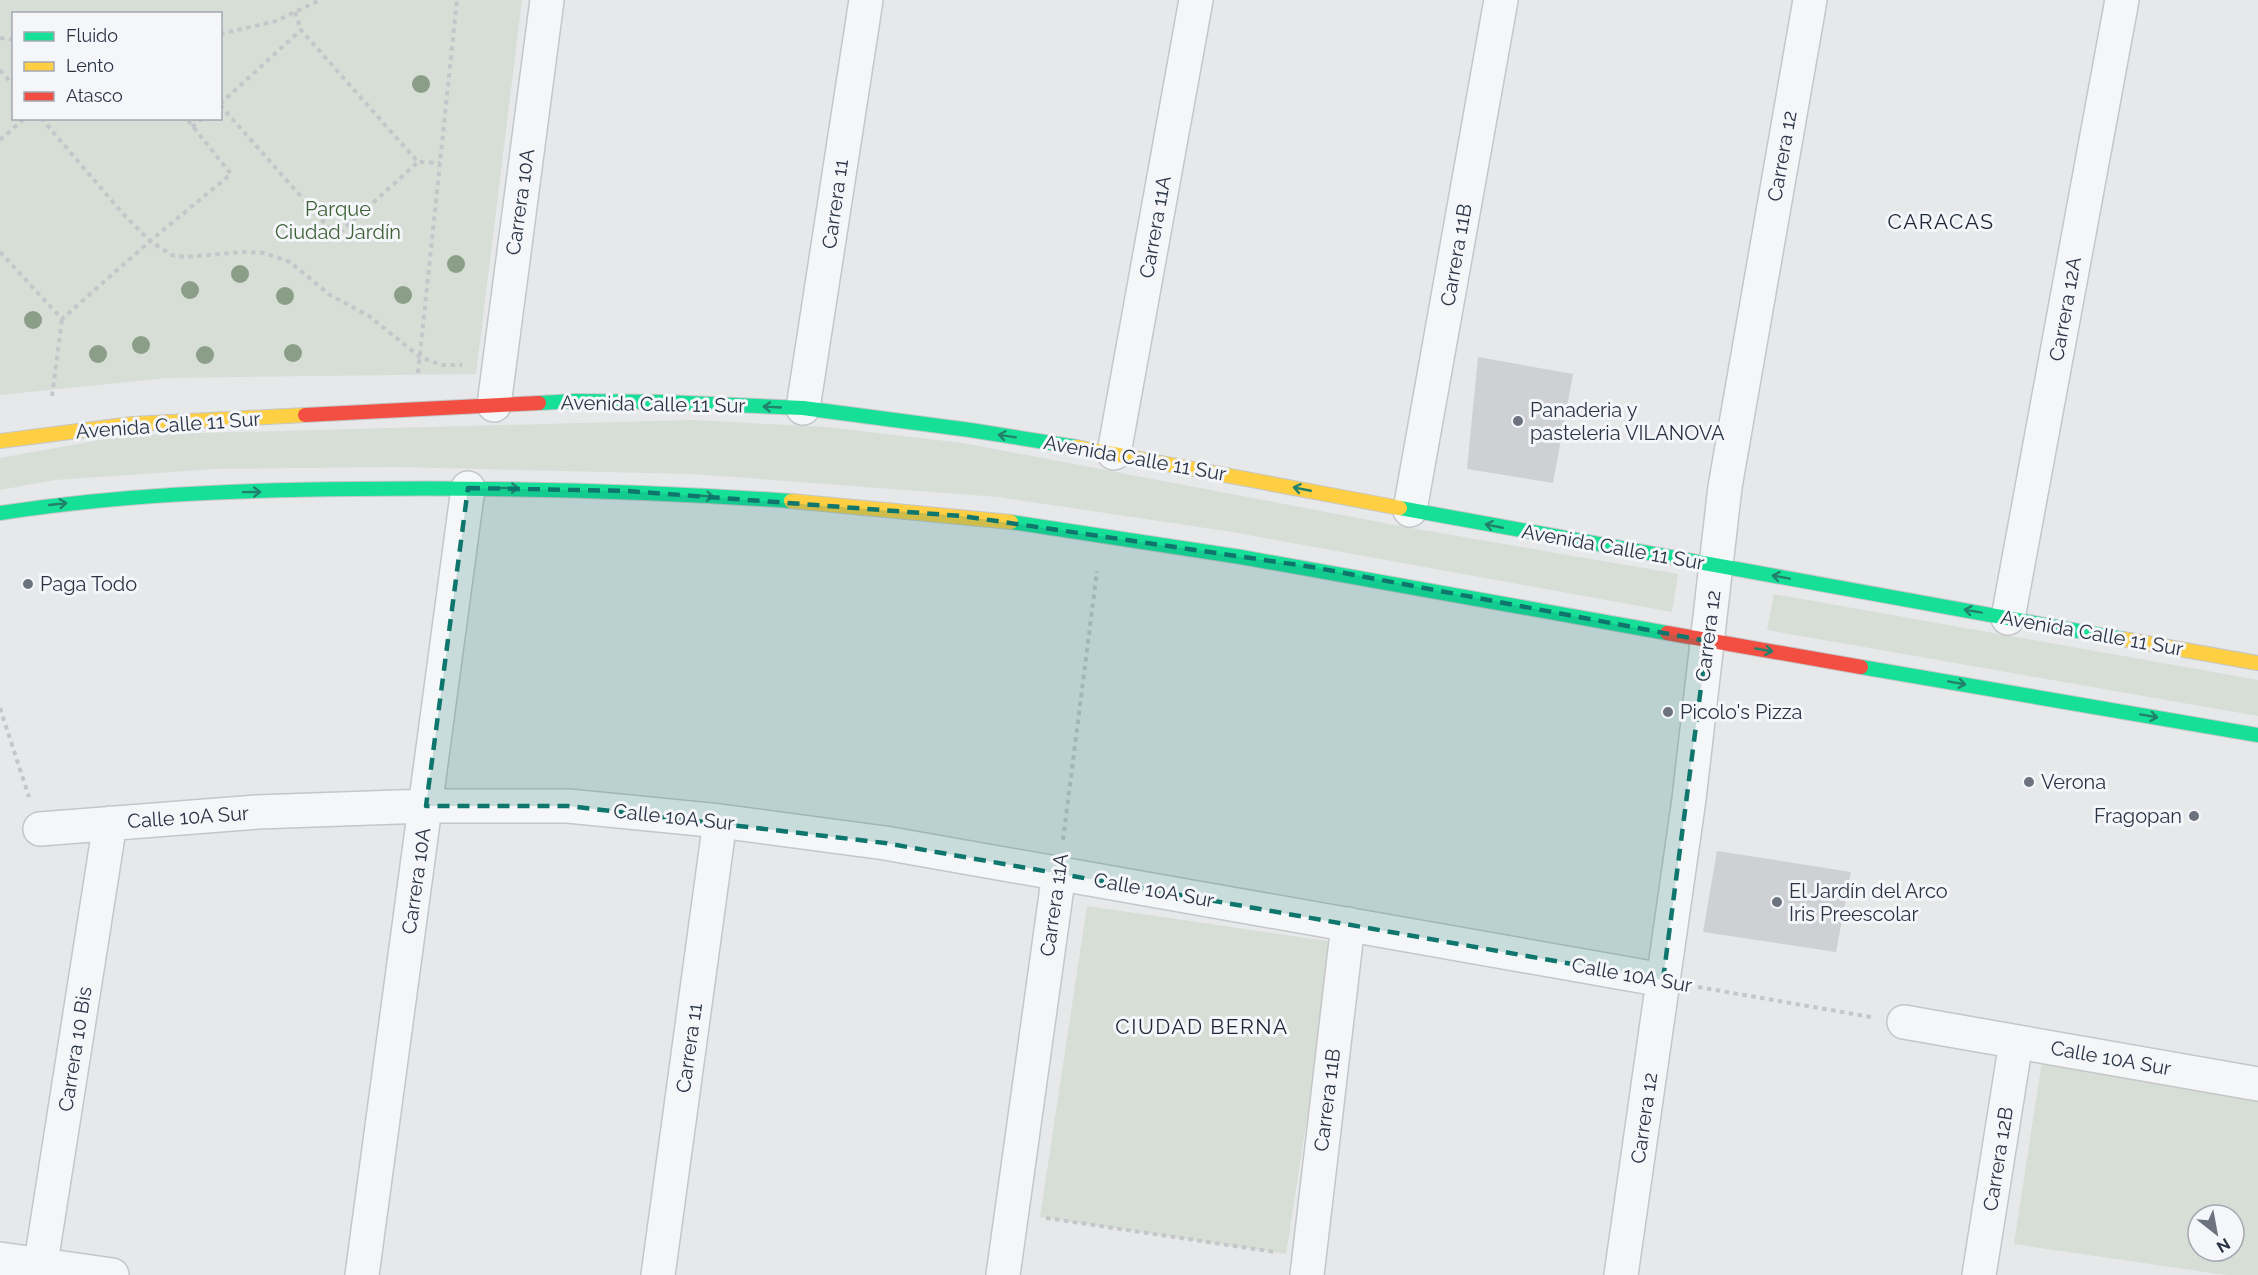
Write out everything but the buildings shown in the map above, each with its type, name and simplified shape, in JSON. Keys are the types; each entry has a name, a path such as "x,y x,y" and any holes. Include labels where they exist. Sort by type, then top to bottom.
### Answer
{"main road":[{"name":"Avenida Calle 11 Sur","path":"0,441 132,424 575,401 803,408 970,430 1114,453 1410,510 2258,663"},
{"path":"0,513 119,497 222,492 468,488 628,491 962,516 1101,534 1312,567 1707,641 2258,735"}],"street":[{"name":"Carrera 10A","path":"494,405 547,0"},
{"name":"Carrera 11","path":"803,408 866,0"},
{"name":"Carrera 11A","path":"1114,453 1196,0"},
{"name":"Carrera 11B","path":"1410,510 1501,0"},
{"name":"Carrera 12","path":"1621,1275 1689,799 1731,453 1810,0"},
{"name":"Carrera 12A","path":"2008,618 2122,0"},
{"name":"Carrera 10A","path":"363,1275 468,488"},
{"name":"Calle 10A Sur","path":"40,829 257,812 426,806 568,806 720,821 885,843 1663,980"},
{"name":"Carrera 11","path":"658,1275 720,821"},
{"name":"Carrera 10 Bis","path":"40,1270 111,823"},
{"name":"Carrera 11A","path":"1003,1275 1059,873"},
{"name":"Carrera 11B","path":"1308,1266 1348,924"},
{"name":"Calle 10A Sur","path":"1904,1022 2258,1084"},
{"name":"Carrera 12B","path":"1979,1275 2016,1042"},
{"path":"0,1259 40,1270 111,1275"}],"path":[{"path":"222,34 276,21 320,0"},
{"path":"415,410 457,0"},
{"path":"295,12 301,30 418,162"},
{"path":"222,103 301,30"},
{"path":"0,70 12,84"},
{"path":"222,107 336,236 418,162 440,163"},
{"path":"0,140 23,120"},
{"path":"43,120 124,216 150,241 172,255 254,252 290,262 330,295 369,316 420,357 442,365 471,366"},
{"path":"52,396 62,319 150,241 231,174 187,120"},
{"path":"192,127 200,120"},
{"path":"0,252 62,319"},
{"name":"Carrera 11A","path":"1059,873 1101,534"},
{"path":"0,708 40,829"},
{"name":"Calle 10A Sur","path":"1663,980 1904,1022"},
{"path":"1012,1212 1308,1266"}],"highlighted area":[{"path":"468,488 628,491 962,516 1312,567 1707,641 1663,980 885,843 568,806 426,806"}],"green space":[{"name":"Parque Ciudad Jardín","path":"0,0 522,0 476,374 167,378 0,395"},
{"path":"693,420 826,427 963,443 1405,527 1678,574 1672,612 1226,531 998,497 693,474 396,467 215,469 55,480 0,490 0,458 128,435"},
{"path":"1774,594 2258,680 2258,716 1767,630"},
{"path":"1087,906 1334,942 1286,1254 1040,1217"},
{"path":"2042,1061 2258,1094 2258,1275 2226,1275 2014,1244"}],"traffic: fast":[{"path":"539,403 664,402 803,408 970,430 1076,447"},
{"path":"0,513 132,498 220,492 308,490 572,490 791,501"},
{"path":"1400,508 2123,639"},
{"path":"1011,522 1241,557 1667,633"},
{"path":"1861,667 2258,735"}],"traffic: slow":[{"path":"0,441 132,424 305,415"},
{"path":"1076,447 1400,508"},
{"path":"791,501 1011,522"},
{"path":"2123,639 2258,663"}],"traffic: jam":[{"path":"305,415 539,403"},
{"path":"1667,633 1861,667"}],"place":[{"name":"Panaderia y pasteleria VILANOVA","path":"1518,421"},
{"name":"Paga Todo","path":"28,584"},
{"name":"Picolo's Pizza","path":"1668,712"},
{"name":"Verona","path":"2029,782"},
{"name":"Fragopan","path":"2194,816"},
{"name":"El Jardín del Arco Iris Preescolar","path":"1777,902"}],"district":[{"name":"CARACAS","path":"1941,222"},
{"name":"CIUDAD BERNA","path":"1202,1027"}]}
